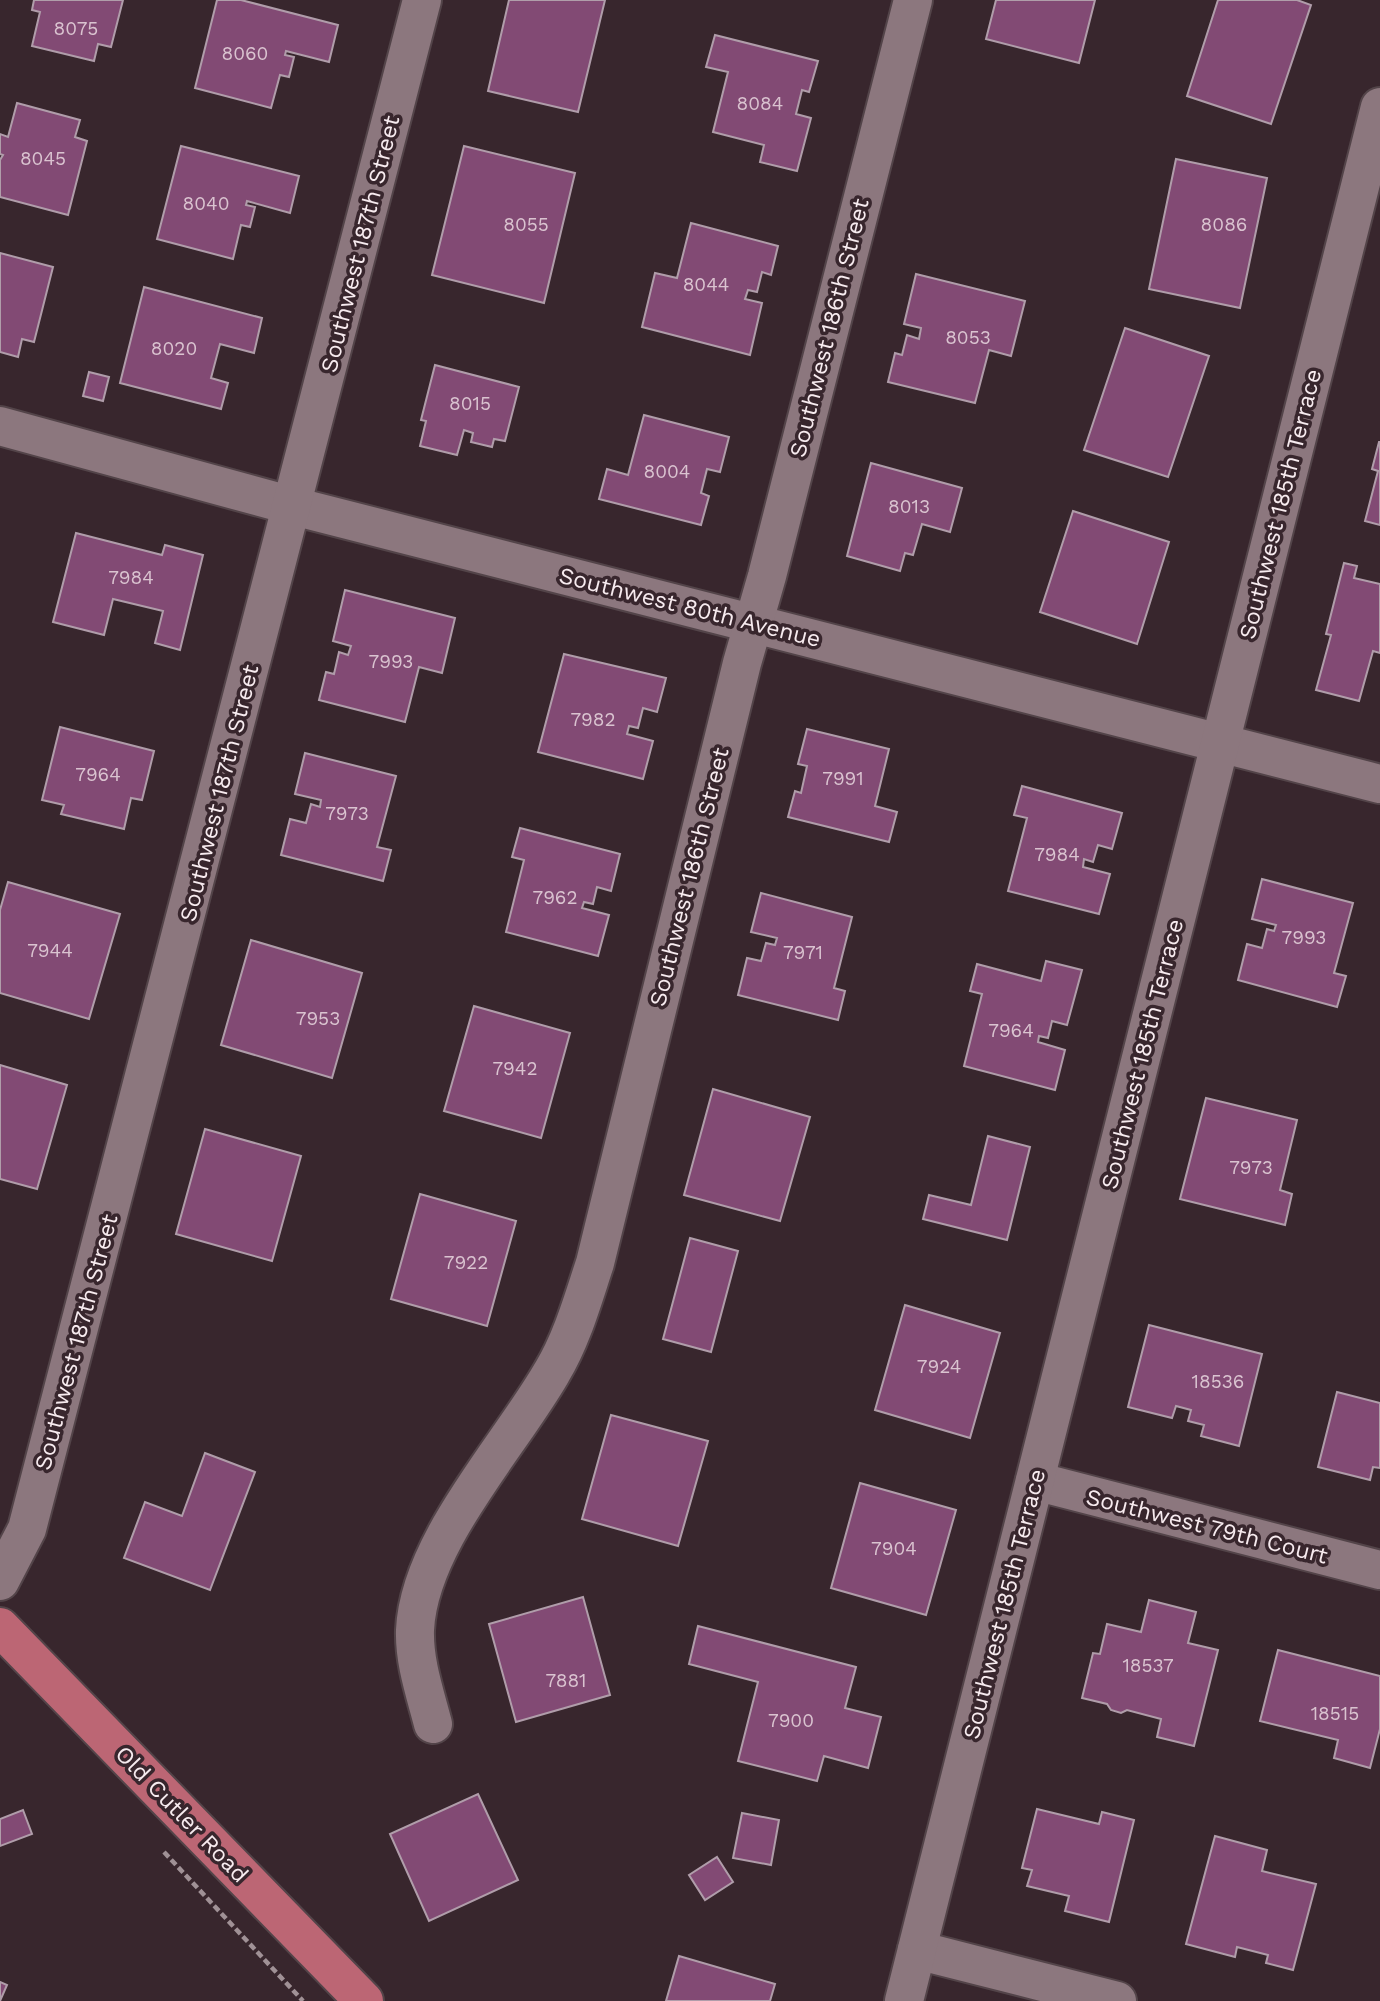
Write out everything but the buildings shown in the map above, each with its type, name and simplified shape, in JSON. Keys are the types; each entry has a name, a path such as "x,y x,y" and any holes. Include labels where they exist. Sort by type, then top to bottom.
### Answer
{"main road":[{"name":"Old Cutler Road","path":"0,1627 364,2001"}],"street":[{"name":"Southwest 187th Street","path":"0,1581 27,1529 422,0"},
{"name":"Southwest 186th Street","path":"433,1724 415,1651 420,1602 445,1539 554,1370 581,1305 595,1262 913,0"},
{"name":"Southwest 185th Terrace","path":"904,2001 1380,107"},
{"name":"Southwest 80th Avenue","path":"0,426 293,506 1380,784"},
{"name":"Southwest 79th Court","path":"1035,1481 1380,1570"},
{"path":"917,1950 1117,2001"}]}
